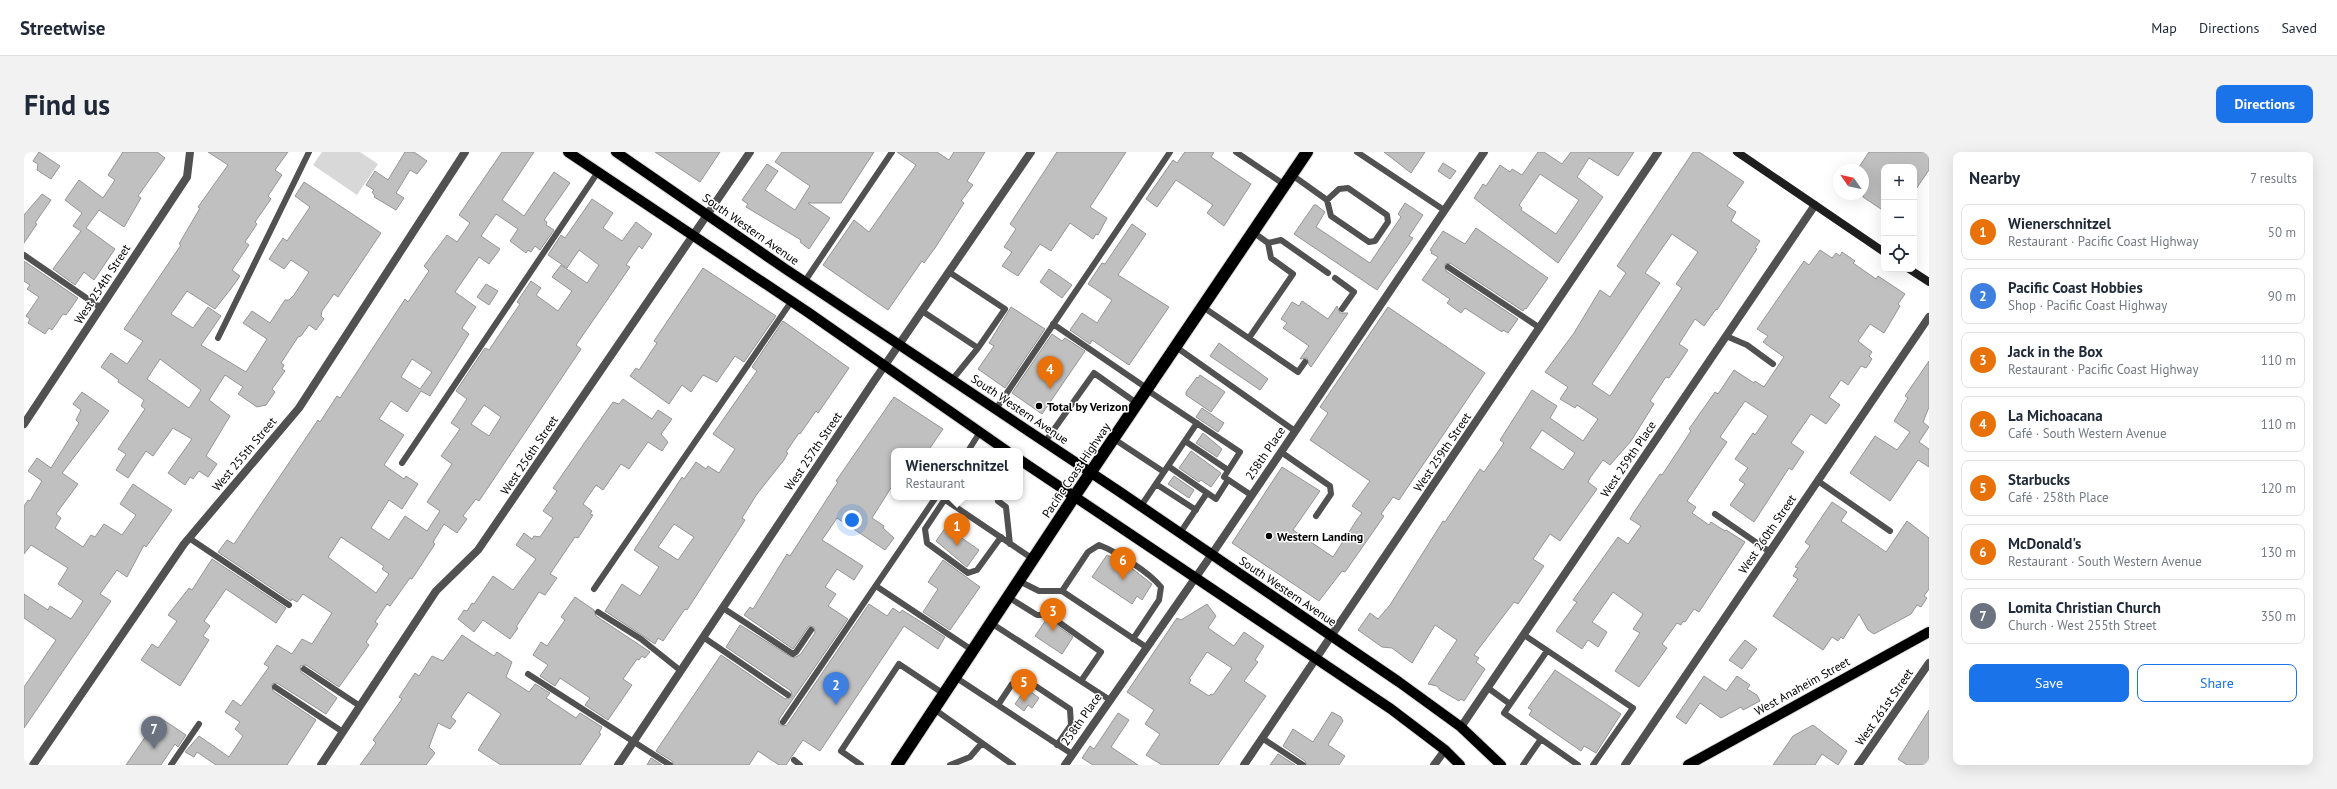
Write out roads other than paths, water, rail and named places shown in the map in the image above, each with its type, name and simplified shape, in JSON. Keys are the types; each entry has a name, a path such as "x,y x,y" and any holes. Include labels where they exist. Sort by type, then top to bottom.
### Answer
{"highway":[{"name":"Pacific Coast Highway","path":"897,765 1074,497 1307,152"}],"main road":[{"path":"568,152 693,235 1003,448"},
{"name":"South Western Avenue","path":"616,152 899,345 1141,506 1332,636 1461,727 1501,765"},
{"path":"1023,462 1390,709 1445,750 1460,765"},
{"name":"West Anaheim Street","path":"1688,765 1929,632"}],"street":[{"name":"West 254th Street","path":"24,424 187,177 190,152"},
{"name":"West 255th Street","path":"33,765 188,538 299,408 465,152"},
{"name":"West 256th Street","path":"321,765 436,591 478,550 750,152"},
{"name":"West 257th Street","path":"618,765 884,366 1031,152"},
{"name":"258th Place","path":"1064,765 1212,554 1484,152"},
{"name":"West 259th Street","path":"1244,765 1658,152"},
{"path":"1737,152 1881,250"},
{"name":"West 259th Place","path":"1461,727 1815,205"},
{"path":"1914,272 1929,282"},
{"name":"West 260th Street","path":"1625,765 1929,317"},
{"name":"West 261st Street","path":"1858,765 1929,663"},
{"path":"1434,765 1445,750"}],"lane":[{"path":"218,338 309,152"},
{"path":"805,281 892,152"},
{"path":"996,409 1170,152"},
{"path":"1236,152 1327,200 1331,216 1369,242 1375,241 1388,222 1387,215 1348,188 1339,189 1327,200"},
{"path":"1357,152 1444,210"},
{"path":"402,463 598,172"},
{"path":"1249,338 1293,274 1271,258 1268,243 1253,232"},
{"path":"1268,243 1281,240 1328,273"},
{"path":"24,255 101,308"},
{"path":"1448,267 1540,328"},
{"path":"949,272 1005,309 978,348 952,380"},
{"path":"1335,278 1354,292 1342,309"},
{"path":"594,589 791,302"},
{"path":"1203,307 1298,372 1305,362"},
{"path":"922,311 978,348"},
{"path":"1053,324 1240,452 1224,477 1251,495"},
{"path":"1726,336 1747,345 1773,364"},
{"path":"1176,347 1295,431"},
{"path":"1045,442 1094,373 1138,404"},
{"path":"1141,506 1197,423"},
{"path":"970,448 980,432"},
{"path":"1114,439 1164,472"},
{"path":"1185,441 1228,470"},
{"path":"1280,452 1330,486 1331,494 1316,516"},
{"path":"1168,466 1216,499 1228,480"},
{"path":"1818,481 1890,531"},
{"path":"1156,484 1196,510"},
{"path":"1180,533 1208,493"},
{"path":"783,722 934,500"},
{"path":"942,500 925,529 926,543 968,573 977,570 1001,537"},
{"path":"946,500 1033,559"},
{"path":"998,501 1006,507 1010,544"},
{"path":"1715,514 1770,552"},
{"path":"188,538 289,605"},
{"path":"1062,591 1088,552 1099,545 1120,556 1156,581 1161,587 1159,600 1133,639"},
{"path":"1019,581 1039,591 1062,591 1146,647"},
{"path":"876,586 972,650"},
{"path":"1008,597 1037,615 1049,616"},
{"path":"723,608 793,654 811,630"},
{"path":"598,612 641,639 681,671"},
{"path":"991,623 1110,700"},
{"path":"1060,623 1101,652 1081,681"},
{"path":"1524,635 1633,708 1593,765"},
{"path":"703,637 788,695"},
{"path":"1547,651 1504,713 1578,765"},
{"path":"861,765 841,751 900,664 944,694"},
{"path":"304,669 360,706"},
{"path":"528,674 670,765"},
{"path":"955,677 1072,754"},
{"path":"998,705 1012,684 1025,679 1070,708 1071,725 1057,745"},
{"path":"275,687 343,732"},
{"path":"1488,688 1510,704"},
{"path":"934,709 1013,765"},
{"path":"171,765 199,724"},
{"path":"1262,738 1303,765"},
{"path":"1523,765 1541,739"},
{"path":"950,765 970,758 982,743"},
{"path":"794,760 800,765"}],"place":[{"name":"La Michoacana","path":"1050,389"},
{"name":"Total by Verizon","path":"1039,406"},
{"name":"Western Landing","path":"1269,536"},
{"name":"Wienerschnitzel","path":"957,546"},
{"name":"McDonald's","path":"1123,580"},
{"name":"Jack in the Box","path":"1053,631"},
{"name":"Starbucks","path":"1024,702"},
{"name":"Pacific Coast Hobbies","path":"836,705"},
{"name":"Lomita Christian Church","path":"154,749"}]}
